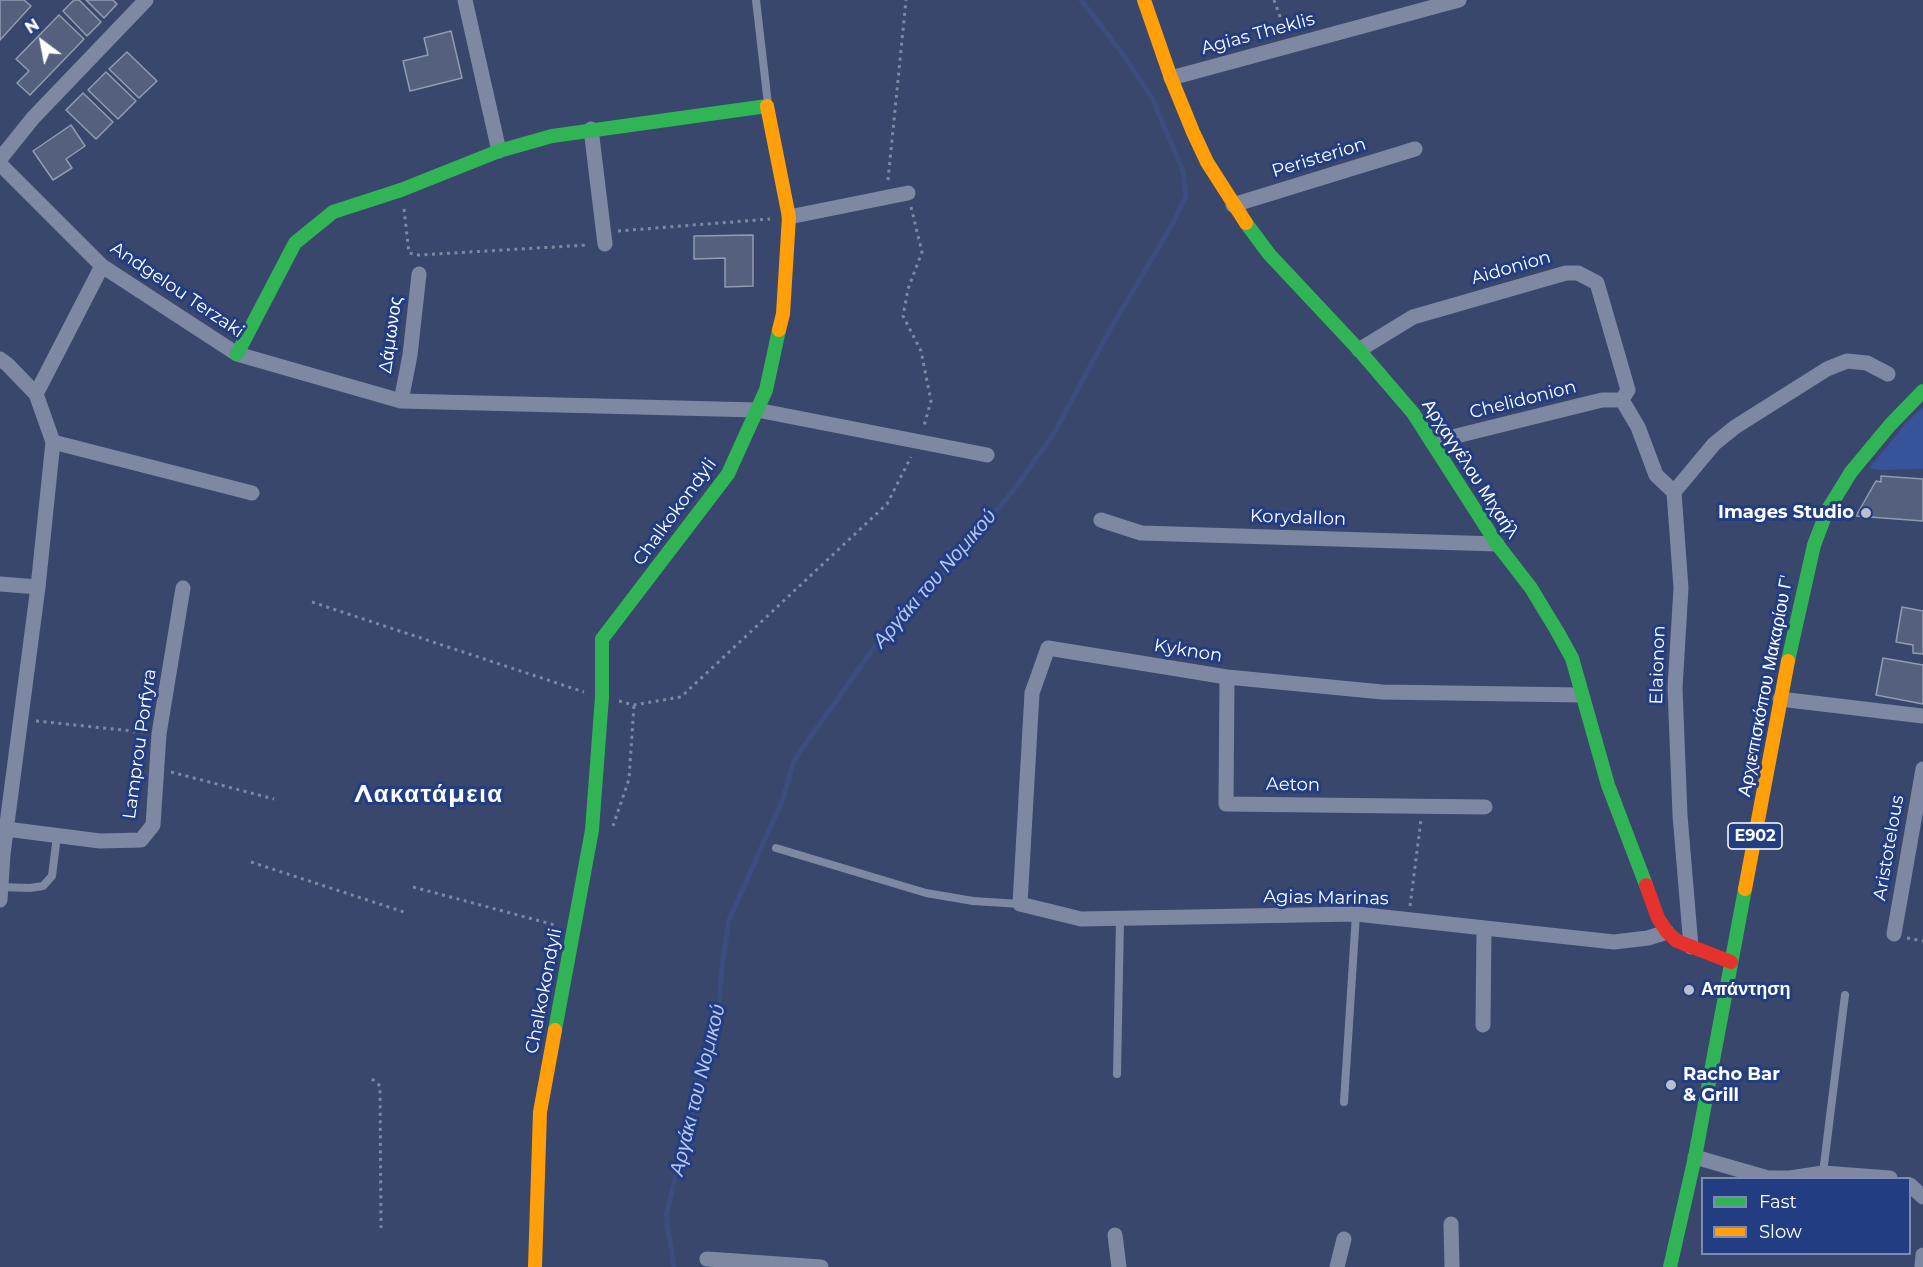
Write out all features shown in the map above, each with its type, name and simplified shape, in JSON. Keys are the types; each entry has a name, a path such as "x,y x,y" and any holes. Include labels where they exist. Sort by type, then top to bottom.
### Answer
{"street":[{"path":"0,159 33,118 146,0"},
{"path":"465,0 499,151"},
{"name":"Αρχαγγέλου Μιχαήλ","path":"1144,0 1192,132 1233,205 1269,254 1359,350 1413,413 1497,544 1531,588 1572,658 1608,785 1658,918 1666,932"},
{"name":"Agias Theklis","path":"1171,78 1459,0"},
{"path":"237,354 295,243 333,212 401,190 499,151 552,136 768,106"},
{"name":"Chalkokondyli","path":"535,1267 540,1112 592,830 602,697 602,639 728,474 766,390 783,314 789,217 768,106"},
{"path":"591,129 604,238"},
{"name":"Peristerion","path":"1233,205 1415,149"},
{"name":"Andgelou Terzaki","path":"0,164 102,266 237,354 401,401 757,410 987,455"},
{"path":"789,217 908,193"},
{"path":"36,394 102,266"},
{"name":"Aidonion","path":"1359,350 1413,317 1566,273 1578,273 1597,283 1628,390 1622,400"},
{"name":"Δάμωνος","path":"401,401 410,355 419,274"},
{"path":"0,359 36,394 53,442 38,587 6,829 0,900"},
{"path":"1622,400 1638,427 1656,475 1674,492 1714,444 1735,427 1827,369 1847,361 1867,363 1888,374"},
{"name":"Αρχιεπισκόπου Μακαρίου Γ'","path":"1670,1267 1695,1158 1780,699 1814,545 1827,511 1851,472 1890,425 1922,392"},
{"name":"Chelidonion","path":"1432,442 1602,400 1622,400"},
{"path":"53,442 252,493"},
{"name":"Elaionon","path":"1674,492 1681,588 1675,688 1680,815 1691,947"},
{"name":"Korydallon","path":"1101,519 1141,533 1497,544"},
{"path":"0,584 38,587"},
{"name":"Lamprou Porfyra","path":"6,829 100,841 141,840 153,825 159,734 183,588"},
{"name":"Kyknon","path":"1020,904 1032,693 1048,648 1227,677 1382,692 1581,695"},
{"name":"Aeton","path":"1227,677 1226,804 1485,807"},
{"path":"1780,699 1923,716"},
{"name":"Aristotelous","path":"1894,934 1923,769"},
{"name":"Agias Marinas","path":"1020,904 1081,919 1356,914 1614,942 1648,938 1666,932"},
{"path":"1483,1025 1484,928"},
{"path":"1666,932 1677,941 1731,962"},
{"path":"1695,1158 1764,1177"},
{"path":"1797,1177 1823,1173 1868,1177"},
{"path":"1911,1186 1923,1197"},
{"path":"1451,1224 1452,1267"},
{"path":"1115,1235 1119,1267"},
{"path":"1337,1267 1344,1239"},
{"path":"1922,1267 1923,1255"},
{"path":"707,1258 821,1267"}],"lane":[{"path":"756,0 768,106"},
{"path":"1,887 43,886 52,876 57,836"},
{"path":"776,848 926,893 973,901 1020,904"},
{"path":"1344,1102 1356,914"},
{"path":"1117,1074 1120,919"},
{"path":"1823,1173 1845,995"}],"path":[{"path":"886,197 906,0"},
{"path":"1274,0 1290,46"},
{"path":"401,190 409,253 418,255 604,238 789,217"},
{"path":"312,602 569,689 634,705 681,697 886,504 920,442 931,401 921,351 903,316 908,289 922,252 908,193"},
{"path":"612,830 629,779 634,705"},
{"path":"19,719 159,734"},
{"path":"157,768 274,799"},
{"path":"1408,920 1423,806"},
{"path":"251,862 407,913"},
{"path":"413,886 574,930"},
{"path":"372,1079 380,1086 381,1228"}],"shaded area":[{"path":"1923,407 1923,469 1869,468 1907,422"}],"building":[{"path":"0,0 24,0 31,6 0,40"},
{"path":"74,0 79,0 101,22 87,36 63,11"},
{"path":"86,0 113,0 117,4 104,18"},
{"path":"59,15 84,39 30,95 17,83 29,71 16,59"},
{"path":"451,31 462,78 410,91 403,61 428,55 424,38"},
{"path":"127,52 157,81 139,98 109,69"},
{"path":"106,72 136,101 118,119 88,90"},
{"path":"83,93 113,122 96,139 66,110"},
{"path":"71,125 85,146 66,159 72,168 53,180 33,151"},
{"path":"753,235 753,286 725,287 725,258 694,259 694,236"},
{"path":"1881,476 1923,479 1923,521 1856,516 1876,481 1881,482"},
{"path":"1902,607 1923,611 1923,654 1913,653 1913,645 1896,642"},
{"path":"1883,658 1923,665 1923,704 1876,695"}],"waterway":[{"name":"Αργάκι του Νομικού","path":"674,1267 666,1217 684,1139 718,1022 722,966 729,920 783,799 794,760 893,621 942,575 1016,487 1053,435 1186,196 1183,171 1153,100 1125,57 1081,0"}],"traffic: fast":[{"path":"237,354 295,243 333,212 401,190 499,151 552,136 767,106"},
{"path":"1246,223 1269,254 1359,350 1413,413 1497,544 1531,588 1557,631 1572,658 1608,785 1646,885"},
{"path":"555,1030 592,830 602,697 602,639 728,474 766,390 779,330"},
{"path":"1788,661 1814,545 1827,511 1851,472 1890,425 1923,391"},
{"path":"1670,1267 1695,1157 1745,889"}],"traffic: slow":[{"path":"1144,0 1171,78 1193,132 1207,162 1246,223"},
{"path":"767,106 789,217 783,314 779,330"},
{"path":"1745,889 1788,661"},
{"path":"535,1267 540,1112 555,1030"}],"traffic: jam":[{"path":"1646,885 1658,918 1667,932 1677,941 1731,962"}],"place":[{"name":"Images Studio","path":"1866,513"},
{"name":"Απάντηση","path":"1689,990"},
{"name":"Racho Bar & Grill","path":"1671,1085"}],"district":[{"name":"Λακατάμεια","path":"429,795"}]}
